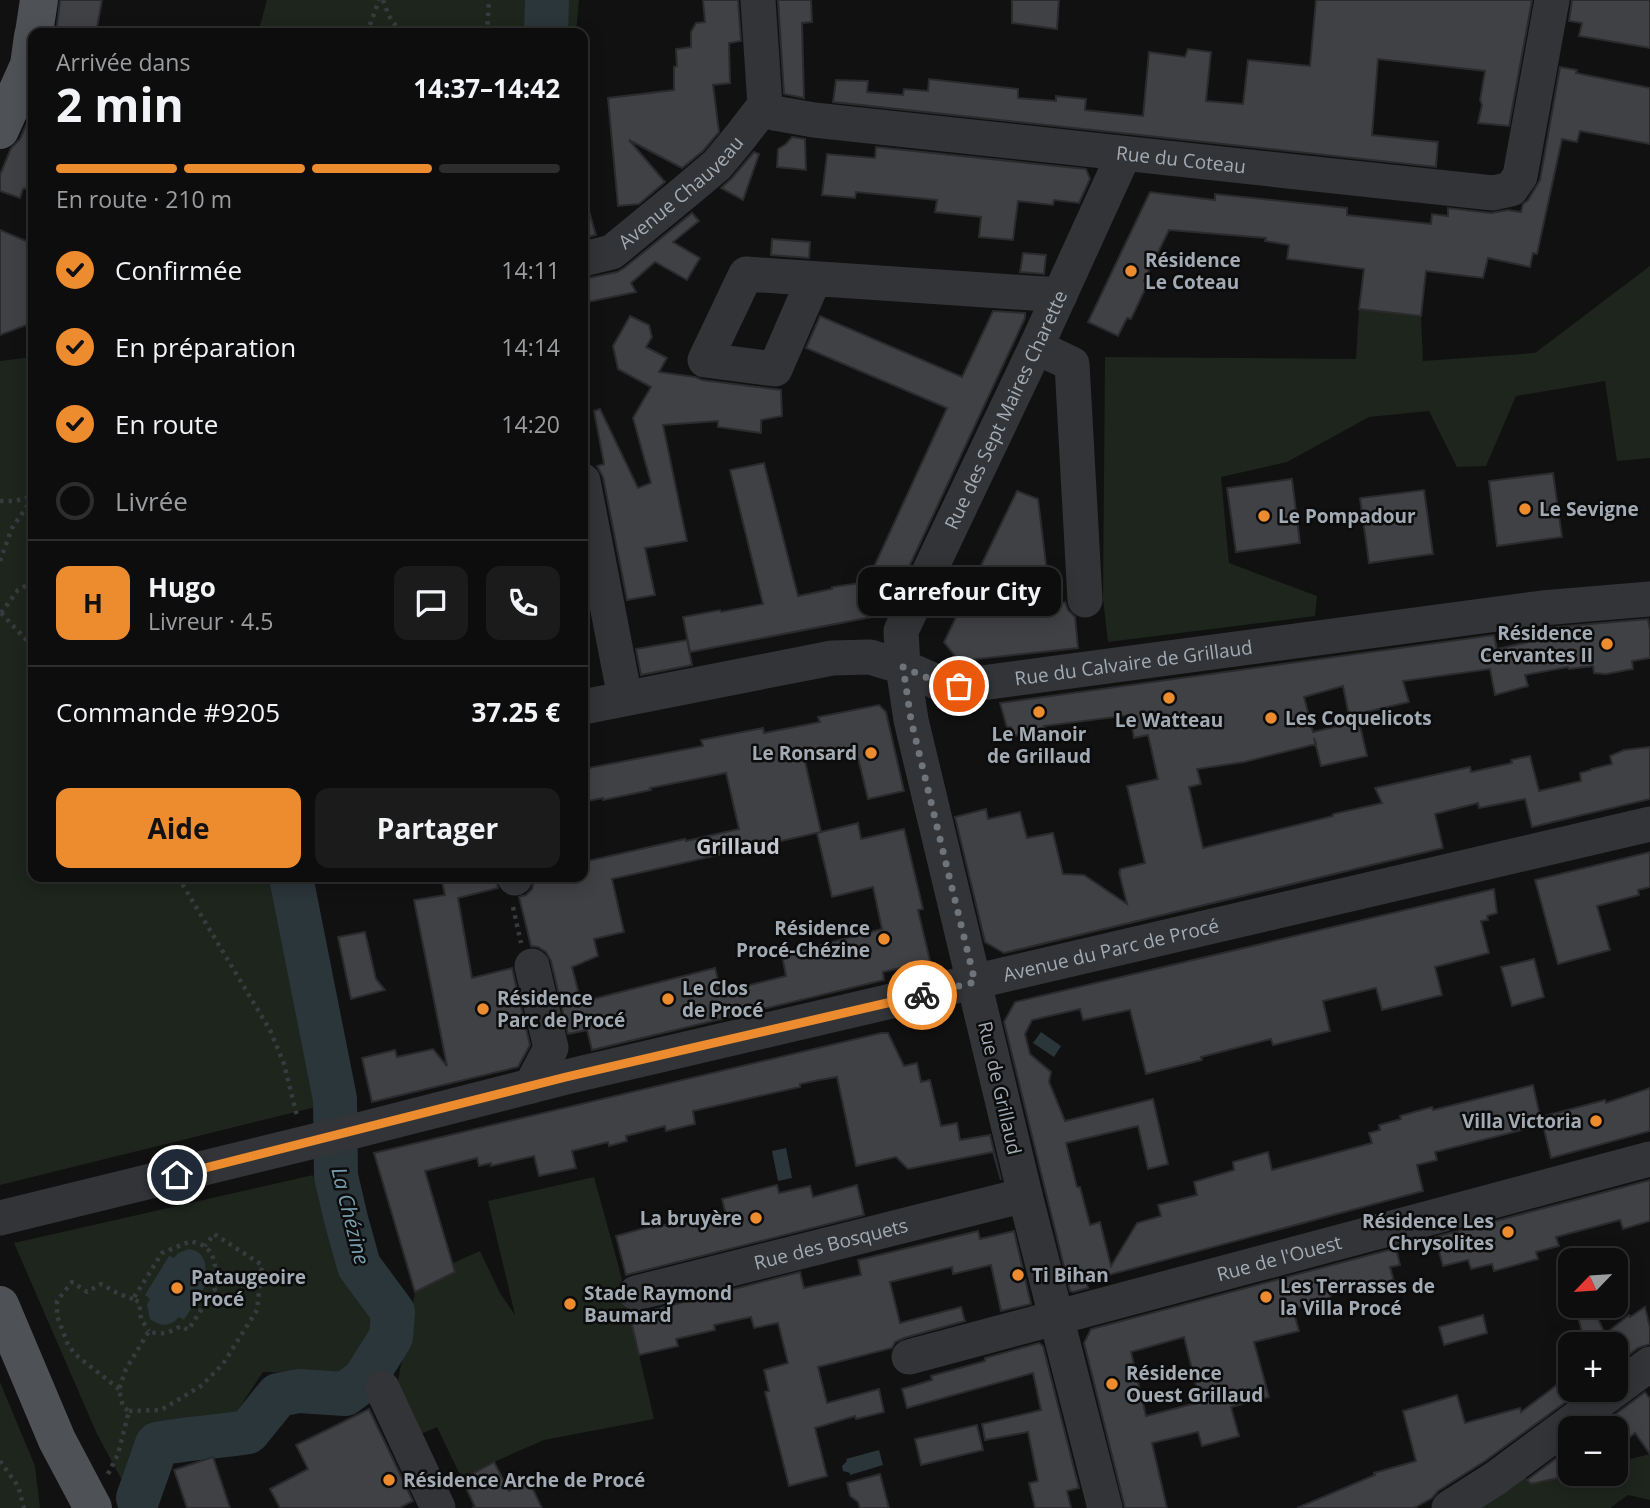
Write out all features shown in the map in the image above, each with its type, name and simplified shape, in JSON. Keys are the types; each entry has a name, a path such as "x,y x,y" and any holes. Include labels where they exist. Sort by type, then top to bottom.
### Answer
{"main road":[{"path":"35,28 39,0"},
{"path":"0,130 28,67"},
{"path":"0,1305 57,1440 88,1499"}],"street":[{"path":"758,0 765,105"},
{"name":"Rue du Coteau","path":"765,105 774,113 790,117 1493,193 1511,188 1520,176 1552,0"},
{"name":"Avenue Chauveau","path":"588,258 612,252 717,165 765,105"},
{"name":"Rue des Sept Maires Charette","path":"903,667 901,631 1124,154"},
{"path":"814,279 1060,295"},
{"path":"1036,347 1072,364 1085,600"},
{"path":"588,507 625,698"},
{"name":"Rue du Calvaire de Grillaud","path":"588,705 832,658 870,657 903,667 939,683 959,686 1542,608 1650,599"},
{"name":"Rue de Grillaud","path":"903,667 911,720 1025,1195 1105,1508"},
{"name":"Avenue du Parc de Procé","path":"0,1218 566,1077 1650,824"},
{"path":"535,962 566,1077"},
{"path":"531,1086 551,1048 535,962"},
{"name":"Rue de l'Ouest","path":"908,1357 1650,1159"},
{"name":"Rue des Bosquets","path":"636,1293 1025,1195"},
{"path":"1449,1508 1496,1478 1650,1364"},
{"path":"382,1388 438,1508"}],"path":[{"path":"369,28 381,0"},
{"path":"381,0 397,28"},
{"path":"487,28 489,0"},
{"path":"0,501 28,498"},
{"path":"0,561 12,528 28,504"},
{"path":"28,585 18,590 0,613 28,642"},
{"path":"181,882 270,1030 285,1064 297,1112 321,1140"},
{"path":"514,882 512,901 524,954 535,962"},
{"path":"149,1331 119,1388 123,1407 129,1411 162,1410 201,1385 223,1364 257,1310 262,1265 214,1234 205,1246"},
{"path":"119,1388 76,1355 68,1345 57,1316 57,1301 72,1282 87,1292 101,1284 139,1302 141,1318 149,1331 166,1333 181,1325 188,1330 215,1290 211,1277 215,1265 212,1254 205,1246 191,1241 162,1252 133,1299"},
{"path":"88,1499 109,1473 118,1454 129,1411"},
{"path":"0,1461 18,1486 24,1508"}],"shaded area":[{"path":"267,0 579,0 576,28 259,28"},
{"path":"1650,266 1650,458 1617,461 1605,381 1516,396 1486,466 1457,467 1429,411 1369,417 1287,462 1221,477 1229,563 1317,596 1315,616 1108,642 1103,599 1105,357 1356,359 1359,309 1421,316 1423,361 1535,353"},
{"path":"28,358 28,882 277,882 320,1106 0,1185 0,361"},
{"path":"1041,1032 1061,1046 1054,1057 1033,1043"},
{"path":"786,1148 792,1178 778,1181 772,1151"},
{"path":"313,1175 342,1263 381,1317 349,1375 263,1372 233,1417 142,1427 124,1484 97,1434 14,1243"},
{"path":"594,1177 619,1268 654,1419 544,1440 462,1479 437,1427 416,1436 396,1391 415,1292 455,1272 453,1263 480,1251 500,1293 515,1315 488,1201"},
{"name":"Pataugeoire Procé","path":"189,1249 204,1259 204,1277 208,1281 184,1320 179,1317 166,1325 158,1323 150,1319 147,1304 150,1299 145,1295 169,1256 174,1258 178,1253"},
{"path":"0,1382 35,1466 40,1508 0,1508"},
{"path":"879,1450 883,1465 850,1475 843,1471 842,1466 846,1459"},
{"path":"1650,1454 1650,1500 1628,1495 1610,1508 1475,1508 1524,1476 1531,1484 1558,1478 1558,1486 1628,1486 1628,1460"}],"building":[{"path":"60,0 102,0 97,28 57,28"},
{"path":"703,0 738,0 741,41 729,43 730,83 713,85 719,132 703,151 682,168 629,140 665,182 639,204 618,206 608,98 674,90 676,49 691,47 691,32 696,23 705,22"},
{"path":"778,0 811,0 812,22 802,23 804,98 784,94"},
{"path":"1012,0 1059,0 1057,29 1012,23"},
{"path":"1316,0 1532,0 1509,126 1478,123 1485,71 1378,59 1372,135 1438,142 1436,167 833,102 836,80 868,81 867,92 903,95 904,89 928,91 929,79 1018,89 1018,98 1056,101 1056,96 1086,99 1085,110 1143,116 1149,52 1185,57 1188,49 1211,52 1206,101 1243,104 1248,60 1310,66"},
{"path":"1572,0 1650,0 1650,48 1579,36 1582,23 1569,21"},
{"path":"1560,67 1577,70 1576,73 1650,88 1650,144 1580,131 1577,142 1562,139 1537,254 1533,253 1530,267 1488,258 1483,278 1426,271 1421,316 1359,309 1364,269 1287,259 1289,245 1265,241 1266,238 1169,230 1144,281 1148,283 1131,319 1127,318 1118,336 1088,322 1150,192 1215,200 1215,194 1347,208 1347,215 1431,224 1432,214 1448,216 1448,208 1491,213 1508,210 1521,212 1523,204 1540,180"},
{"path":"28,121 28,188 23,189 20,198 0,191 0,175 11,148 20,139"},
{"path":"792,137 805,139 806,170 777,167 778,149"},
{"path":"876,147 1086,169 1090,179 1079,203 1054,200 1053,205 1018,201 1013,240 979,237 981,217 935,212 937,200 856,192 855,198 822,195 827,154 875,158"},
{"path":"754,152 759,154 743,200 721,188"},
{"path":"588,211 596,235 588,237"},
{"path":"692,213 699,221 673,242 700,258 687,280 655,262 631,283 636,292 588,302 588,278 624,268"},
{"path":"0,230 28,242 28,324 0,335"},
{"path":"772,239 810,242 809,258 771,255"},
{"path":"1023,253 1046,255 1044,274 1020,272"},
{"path":"993,311 1025,313 1025,318 887,614 690,652 683,617 763,604 730,470 764,463 798,596 867,582 947,408 806,348 820,316 962,377"},
{"path":"630,316 649,325 652,337 646,347 667,358 659,372 781,390 782,416 761,420 761,433 718,427 718,421 663,425 687,541 645,548 655,595 627,600 603,477 597,466 604,464 594,411 600,409 638,488 651,483 633,418 651,387 618,369 613,346"},
{"name":"Le Sevigne","path":"1553,473 1562,537 1497,546 1489,481"},
{"name":"Le Pompadour","path":"1292,479 1300,543 1236,552 1227,488"},
{"path":"1424,490 1433,554 1369,563 1360,498"},
{"path":"1017,491 1038,499 1051,604 1065,602 1075,617 1078,648 959,661 944,642"},
{"path":"1648,619 1650,658 1632,661 1633,669 1606,674 1594,673 1593,666 1568,667 1525,675 1528,686 1495,695 1490,669 1403,681 1409,702 1349,716 1343,686 1304,697 1313,732 1359,721 1367,756 1321,766 1316,744 1244,762 1197,769 1201,784 1189,787 1203,848 1382,803 1375,788 1470,767 1471,772 1530,756 1539,791 1581,781 1580,773 1612,764 1610,756 1624,750 1650,747 1650,799 1532,827 1525,799 1479,808 1478,803 1435,814 1443,848 1004,953 985,942 955,817 986,809 988,819 1020,812 1027,838 1053,833 1063,874 1084,875 1127,904 1120,869 1145,863 1127,786 1158,779 1148,735 1134,738 1130,715 1044,726 1045,731 1013,736 1011,727 1007,728 1000,703 1494,635 1497,649 1547,638 1545,628"},
{"path":"687,640 692,665 641,675 636,649"},
{"path":"879,705 886,712 904,791 868,799 858,758 849,756 845,749 804,757 821,832 612,879 624,932 594,939 598,956 572,967 581,1002 715,968 721,992 786,976 782,955 882,929 873,887 832,897 817,833 858,823 861,839 904,829 923,909 918,910 930,961 883,972 884,980 592,1050 587,1030 568,1034 551,961 546,952 531,946 519,897 532,889 534,882 588,882 588,861 739,829 726,773 588,801 588,768 703,746 701,740 763,728 764,733 820,722 818,717"},
{"path":"1650,852 1650,887 1638,890 1639,895 1597,906 1610,950 1558,964 1535,880"},
{"name":"Résidence Parc de Procé","path":"442,882 496,882 498,888 458,898 472,978 512,968 530,1045 518,1067 372,1102 362,1058 395,1050 397,1057 433,1049 447,1066 414,900 445,895"},
{"path":"1494,889 1497,913 1487,916 1488,920 1481,921 1489,953 1435,967 1442,995 1382,1010 1376,988 1323,1001 1330,1031 1273,1045 1271,1039 1146,1074 1130,1010 1083,1020 1080,1009 1032,1020 1025,1034 1030,1054 1051,1072 1049,1082 1065,1121 1153,1099 1168,1164 1148,1169 1138,1126 1066,1143 1090,1225 1100,1222 1111,1266 1137,1223 1161,1216 1158,1205 1197,1195 1194,1182 1234,1170 1233,1162 1268,1152 1272,1170 1372,1143 1369,1133 1380,1130 1379,1125 1401,1119 1400,1116 1533,1085 1542,1125 1435,1152 1437,1160 1417,1165 1423,1191 1086,1281 1088,1288 1070,1291 1004,1022 1015,1002"},
{"path":"365,932 376,979 385,990 351,999 338,937"},
{"path":"1534,959 1544,997 1512,1006 1501,967"},
{"path":"888,1033 904,1066 917,1063 921,1082 930,1080 941,1126 957,1123 960,1140 990,1135 1001,1180 993,1152 908,1169 896,1157 856,1166 837,1077 819,1080 800,1084 800,1087 693,1111 695,1124 666,1131 665,1126 626,1136 627,1141 609,1146 608,1142 572,1151 576,1168 539,1176 534,1156 491,1166 491,1163 479,1166 477,1158 425,1171 455,1272 415,1292 374,1153"},
{"name":"Villa Victoria","path":"1650,1088 1650,1131 1551,1158 1541,1117 1605,1100 1606,1103"},
{"path":"1650,1180 1650,1221 1623,1229 1620,1220 1556,1237 1559,1246 1536,1252 1538,1259 1494,1271 1492,1264 1471,1269 1468,1260 1443,1266 1435,1237"},
{"path":"777,1185 779,1193 810,1186 813,1197 857,1185 864,1215 626,1275 616,1236 652,1226 680,1222 681,1225 726,1215 722,1199"},
{"path":"978,1231 980,1239 1014,1231 1031,1304 1001,1311 991,1265 953,1274 952,1267 890,1282 900,1323 961,1307 965,1321 904,1338 895,1342 892,1348 818,1367 827,1403 879,1389 884,1412 856,1419 855,1416 815,1428 827,1476 789,1486 765,1392 769,1391 764,1370 788,1363 778,1323 754,1328 751,1317 714,1325 715,1330 676,1339 678,1346 639,1355 629,1312 641,1313 800,1272 804,1288 861,1275 858,1260"},
{"path":"1396,1248 1400,1265 1390,1267 1395,1285 1372,1291 1369,1284 1330,1295 1331,1299 1293,1309 1299,1331 1254,1342 1269,1397 1231,1407 1239,1436 1202,1446 1198,1432 1152,1443 1167,1508 1125,1508 1084,1343 1091,1329","holes":["1184,1337 1200,1402 1146,1416 1131,1352"]},
{"path":"1645,1307 1650,1328 1650,1344 1628,1355 1628,1332 1608,1332 1629,1315 1630,1317"},
{"path":"1483,1315 1487,1333 1444,1345 1439,1327"},
{"path":"1578,1318 1598,1318 1604,1332 1582,1332"},
{"path":"1039,1343 1043,1346 1079,1488 1067,1491 1071,1508 1035,1508 1029,1483 1038,1481 1028,1432 985,1440 982,1424 1041,1410 1033,1373 907,1408 902,1389 932,1380 931,1376"},
{"path":"1558,1384 1558,1402 1566,1402 1485,1461 1414,1508 1297,1508 1375,1475 1374,1473 1416,1461 1403,1411 1457,1395 1465,1423 1520,1408 1521,1412"},
{"path":"1645,1392 1650,1399 1650,1454 1635,1433 1628,1439 1628,1416 1613,1416"},
{"path":"369,1409 413,1501 399,1508 280,1508 270,1489 308,1469 296,1445"},
{"path":"977,1425 983,1450 921,1465 915,1439"},
{"path":"213,1457 230,1508 187,1508 174,1470"},
{"path":"1558,1457 1558,1478 1531,1484 1527,1480"},
{"path":"494,1462 509,1491 529,1481 542,1508 472,1508 475,1507 462,1479"},
{"path":"880,1474 889,1508 860,1508 858,1502 850,1496 847,1483"}],"waterway":[{"name":"La Chézine","path":"546,28 547,0"},
{"name":"La Chézine","path":"138,1498 157,1444 248,1432 278,1395 299,1391 345,1394 364,1380 391,1337 393,1312 359,1266 336,1176 335,1099 292,882"}],"way so far":[{"path":"922,995 975,982 911,720 903,667 939,683 959,686"}],"place":[{"name":"Résidence Le Coteau","path":"1131,271"},
{"name":"Le Sevigne","path":"1525,509"},
{"name":"Le Pompadour","path":"1264,516"},
{"name":"Résidence Cervantes II","path":"1607,644"},
{"name":"Carrefour City","path":"959,686"},
{"name":"Le Watteau","path":"1169,698"},
{"name":"Le Manoir de Grillaud","path":"1039,712"},
{"name":"Les Coquelicots","path":"1271,718"},
{"name":"Le Ronsard","path":"871,753"},
{"name":"Résidence Procé-Chézine","path":"884,939"},
{"name":"Le Clos de Procé","path":"668,999"},
{"name":"Résidence Parc de Procé","path":"483,1009"},
{"name":"Villa Victoria","path":"1596,1121"},
{"name":"La bruyère","path":"756,1218"},
{"name":"Résidence Les Chrysolites","path":"1508,1232"},
{"name":"Ti Bihan","path":"1018,1275"},
{"name":"Pataugeoire Procé","path":"177,1288"},
{"name":"Les Terrasses de la Villa Procé","path":"1266,1297"},
{"name":"Stade Raymond Baumard","path":"570,1304"},
{"name":"Résidence Ouest Grillaud","path":"1112,1384"},
{"name":"Résidence Arche de Procé","path":"389,1480"}],"district":[{"name":"Grillaud","path":"738,847"}],"route":[{"path":"177,1175 566,1077 922,995"}]}
